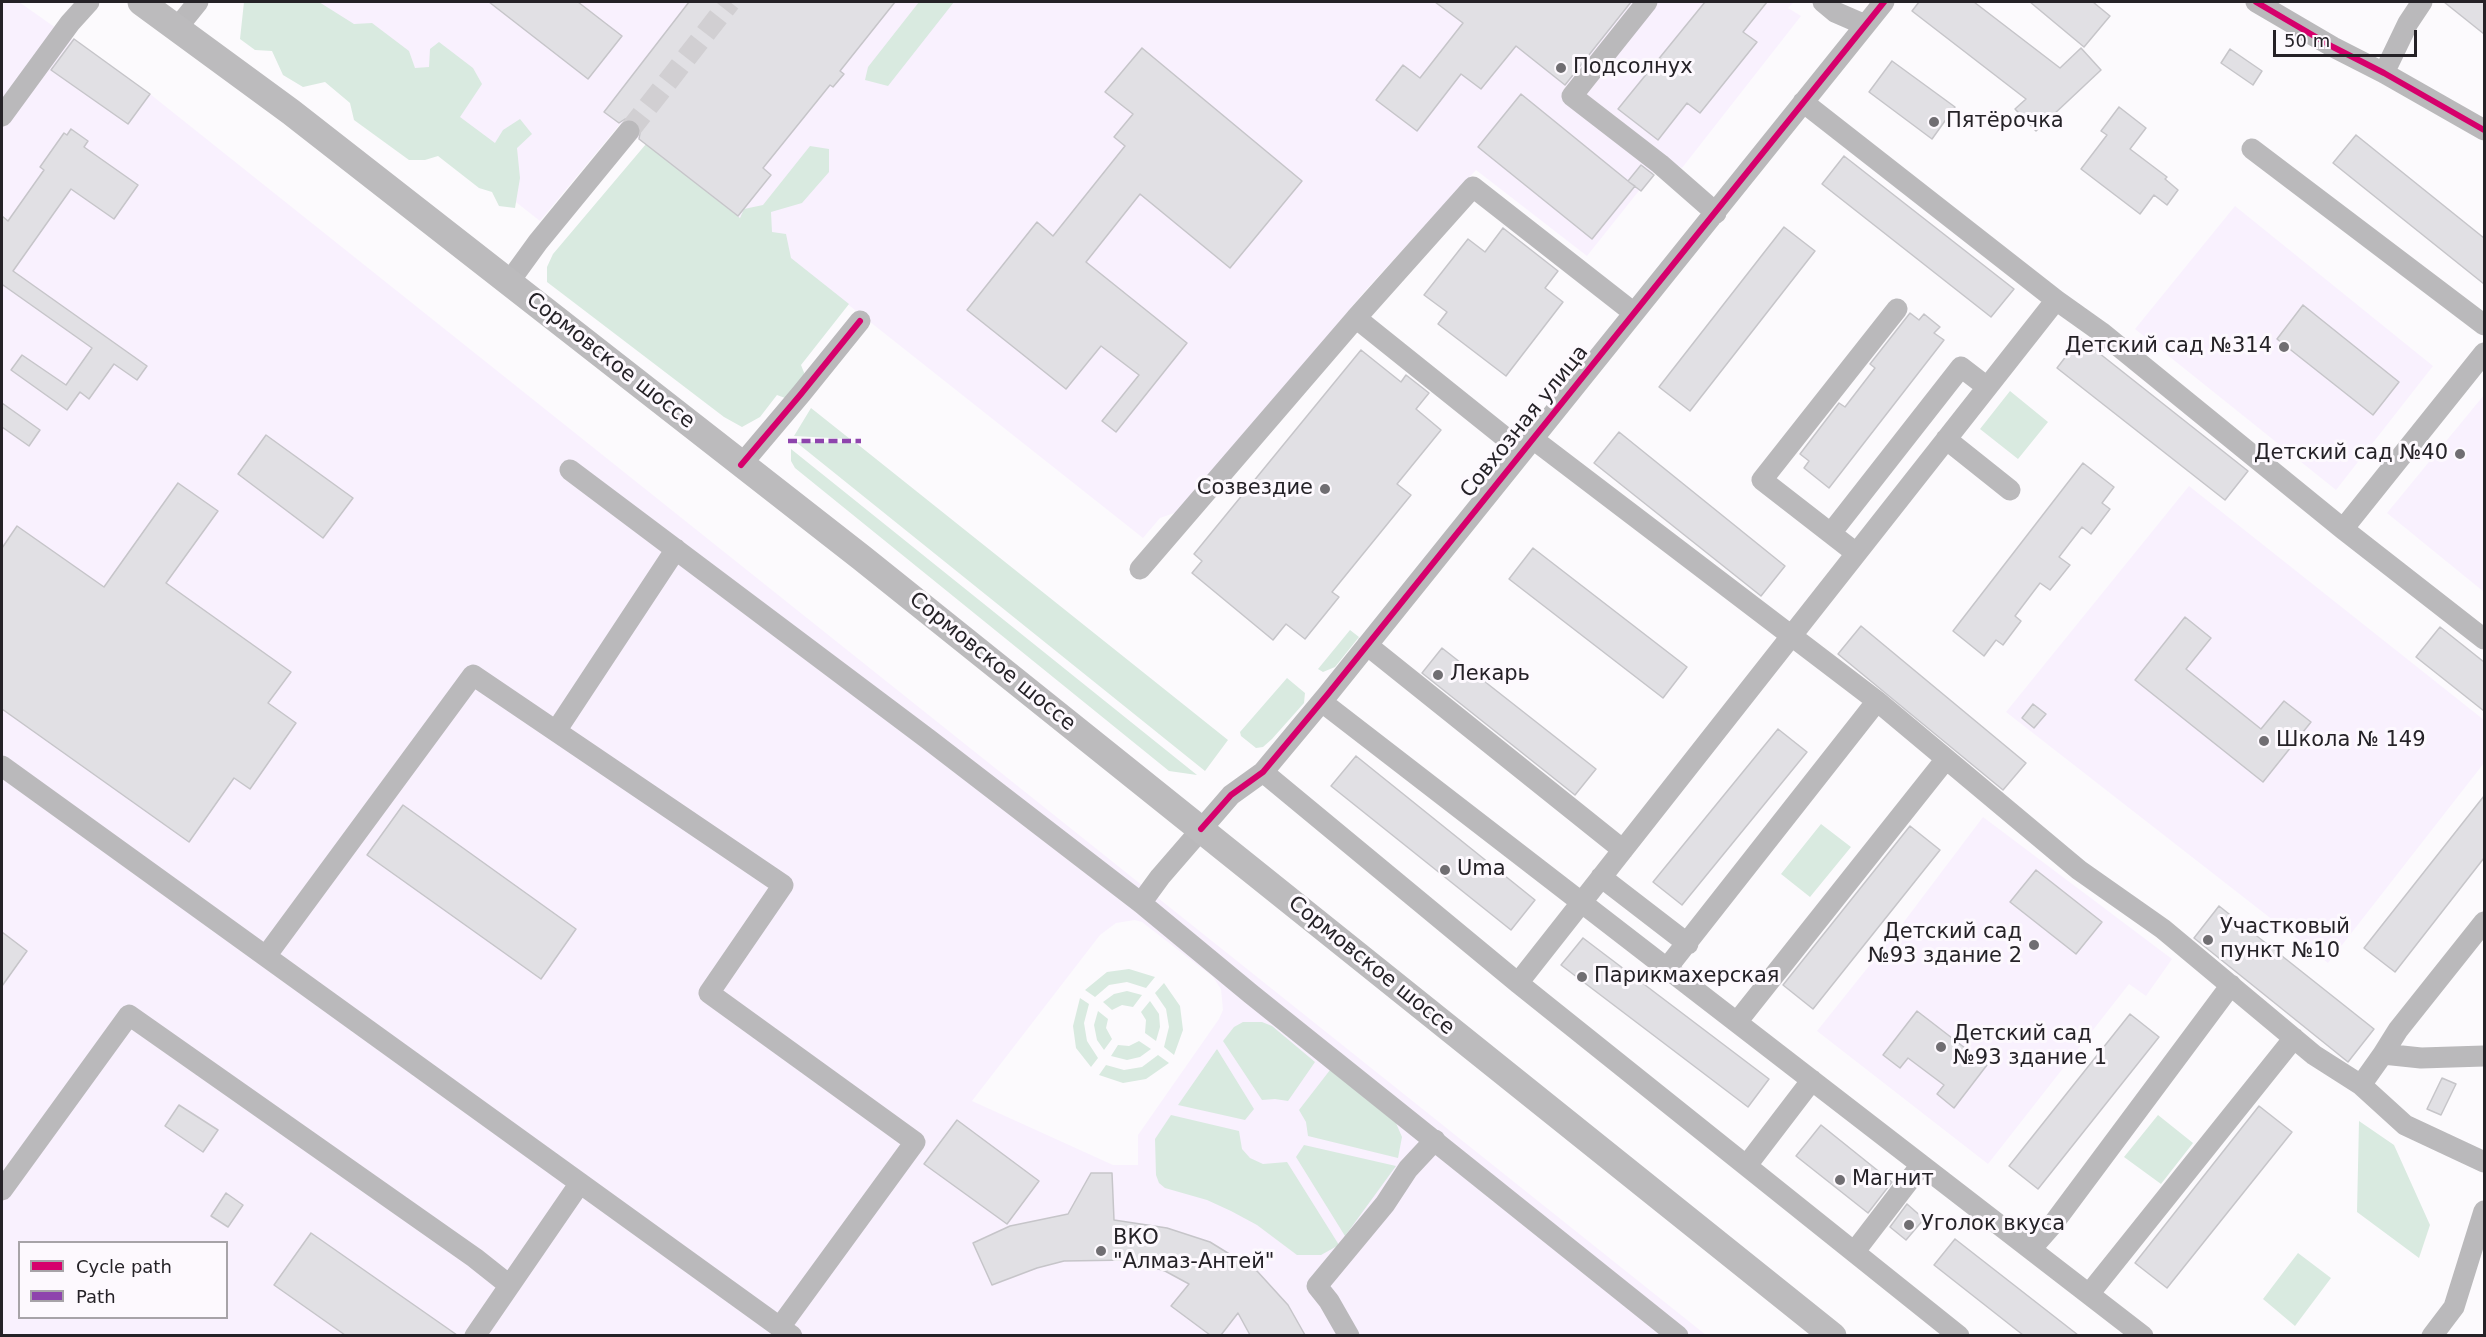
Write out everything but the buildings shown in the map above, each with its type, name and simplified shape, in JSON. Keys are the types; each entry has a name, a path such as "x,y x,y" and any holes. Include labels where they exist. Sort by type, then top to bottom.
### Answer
{"main road":[{"name":"Сормовское шоссе","path":"141,2 291,112 862,558 1833,1335"}],"street":[{"path":"2,116 70,23 89,2"},
{"path":"177,28 198,2"},
{"path":"1647,2 1572,96 1660,164 1716,213"},
{"path":"1822,2 1835,12 1865,25"},
{"name":"Совхозная улица","path":"1141,903 1160,877 1231,795 1263,772 1322,702 1884,2"},
{"path":"2256,2 2484,130"},
{"path":"2384,73 2408,23 2422,2"},
{"path":"1803,102 2056,300 2102,332 2343,529 2484,639"},
{"path":"508,282 629,132"},
{"path":"2252,150 2484,325"},
{"path":"1140,569 1356,318 1473,188 1634,314"},
{"path":"1518,983 2056,300"},
{"path":"1856,553 1762,480 1897,309"},
{"path":"1356,318 1527,445 1792,634 1877,701 2079,870 2163,929 2294,1038 2361,1085 2405,1125 2484,1162"},
{"path":"741,465 860,321"},
{"path":"2343,529 2484,353"},
{"path":"1830,533 1961,367 1987,387"},
{"path":"1946,439 2010,490"},
{"path":"570,470 928,739 1141,903 1251,994 1678,1335"},
{"path":"556,731 676,549"},
{"path":"1367,645 1623,850"},
{"path":"2,766 786,1331 915,1142 710,993 783,885 473,675 266,956"},
{"path":"1667,968 1877,701"},
{"path":"1322,702 2143,1335"},
{"path":"1737,1022 1946,759"},
{"path":"1263,772 1518,983 1959,1335"},
{"path":"1601,877 1688,944"},
{"path":"2361,1085 2398,1030 2484,922"},
{"path":"2031,1249 2053,1224 2231,985"},
{"path":"2,1191 129,1015 475,1258 509,1285"},
{"path":"2089,1294 2294,1038"},
{"path":"2383,1054 2421,1058 2484,1056"},
{"path":"1747,1165 1812,1080"},
{"path":"1349,1335 1329,1301 1317,1286 1385,1204 1408,1169 1435,1140"},
{"path":"1855,1251 1922,1165"},
{"path":"475,1335 580,1183"},
{"path":"2432,1335 2454,1307 2484,1211"}],"shaded area":[{"path":"2,2 19,2 150,94 1706,1335 2,1336","holes":["1135,920 1142,922 1213,977 1221,989 1223,1010 1138,1135 1138,1165 1113,1165 972,1101 1100,935 1116,923"]},
{"path":"261,2 1794,2 1788,8 1801,16 1682,168 1665,158 1587,256 1476,170 1364,292 1183,510 1160,518 1143,538 620,124 540,221"},
{"name":"Детский сад №314","path":"2235,206 2433,366 2336,490 2135,329"},
{"name":"Детский сад №40","path":"2484,395 2484,592 2387,513"},
{"name":"Школа № 149","path":"2189,486 2484,720 2484,763 2328,963 2006,712"},
{"path":"1983,817 2172,959 2146,996 2129,984 1988,1164 1817,1031 1897,931"}],"green space":[{"path":"244,2 319,2 354,24 372,23 409,51 415,68 429,67 430,49 439,42 473,68 482,84 460,117 495,143 503,130 520,119 532,134 517,148 520,178 515,208 499,206 492,192 479,188 438,156 425,160 409,160 354,120 350,103 325,82 303,87 283,75 272,51 255,50 240,39"},
{"path":"919,2 954,2 888,86 865,80 868,67"},
{"path":"646,144 740,218 744,209 763,205 810,146 829,149 829,172 802,203 771,212 772,232 786,234 791,258 849,304 801,365 805,375 785,398 777,395 760,417 742,427 724,417 547,282 547,267 553,254"},
{"path":"2010,391 2048,422 2018,459 1980,429"},
{"path":"811,408 850,439 794,436"},
{"path":"796,442 856,443 1228,740 1205,771"},
{"path":"791,449 1197,775 1169,771 795,468 791,461"},
{"path":"1350,630 1359,637 1335,667 1323,672 1318,669"},
{"path":"1287,678 1305,693 1304,703 1272,739 1263,747 1256,748 1241,736 1240,732"},
{"path":"1821,824 1851,847 1810,897 1781,874"},
{"path":"1129,969 1155,977 1146,988 1127,982 1109,985 1095,997 1085,990 1107,972"},
{"path":"1164,983 1180,1006 1183,1030 1174,1055 1164,1047 1169,1027 1166,1009 1155,993"},
{"path":"1127,991 1142,995 1133,1007 1122,1005 1112,1010 1103,1002 1114,994"},
{"path":"1080,998 1089,1004 1084,1023 1087,1041 1098,1058 1091,1067 1076,1048 1073,1026"},
{"path":"1150,1001 1159,1014 1160,1027 1156,1041 1145,1033 1146,1020 1141,1012"},
{"path":"1098,1011 1108,1019 1106,1028 1112,1039 1104,1050 1097,1040 1094,1025"},
{"path":"1243,1022 1262,1022 1272,1026 1315,1062 1288,1101 1262,1100 1223,1041 1234,1027"},
{"path":"1139,1041 1151,1049 1140,1057 1127,1060 1111,1056 1118,1045 1129,1046"},
{"path":"1217,1049 1254,1109 1245,1120 1178,1105"},
{"path":"1158,1055 1169,1063 1146,1079 1123,1083 1099,1075 1106,1065 1124,1070 1142,1067"},
{"path":"1330,1070 1396,1123 1402,1137 1398,1158 1308,1136 1306,1122 1299,1110"},
{"path":"1171,1115 1239,1131 1242,1149 1250,1158 1263,1164 1287,1162 1339,1245 1321,1255 1297,1255 1257,1225 1231,1211 1207,1200 1165,1188 1159,1183 1156,1175 1155,1139"},
{"path":"2158,1115 2193,1143 2161,1184 2124,1157"},
{"path":"2359,1121 2394,1145 2430,1225 2419,1258 2357,1212"},
{"path":"1304,1145 1396,1166 1345,1236 1296,1157"},
{"path":"2298,1253 2331,1278 2295,1326 2263,1299"}],"tunnel":[{"path":"629,131 730,2"}],"marked path":[{"path":"788,441 861,441"}],"cycle path":[{"path":"1201,829 1231,795 1263,772 1328,694 1884,2"},
{"path":"2256,2 2484,130"},
{"path":"741,465 860,321"}],"place":[{"name":"Подсолнух","path":"1561,68"},
{"name":"Пятёрочка","path":"1934,122"},
{"name":"Детский сад №314","path":"2284,347"},
{"name":"Детский сад №40","path":"2460,454"},
{"name":"Созвездие","path":"1325,489"},
{"name":"Лекарь","path":"1438,675"},
{"name":"Школа № 149","path":"2264,741"},
{"name":"Uma","path":"1445,870"},
{"name":"Участковый пункт №10","path":"2208,940"},
{"name":"Детский сад №93 здание 2","path":"2034,945"},
{"name":"Парикмахерская","path":"1582,977"},
{"name":"Детский сад №93 здание 1","path":"1941,1047"},
{"name":"Магнит","path":"1840,1180"},
{"name":"Уголок вкуса","path":"1909,1225"},
{"name":"ВКО \"Алмаз-Антей\"","path":"1101,1251"}]}
